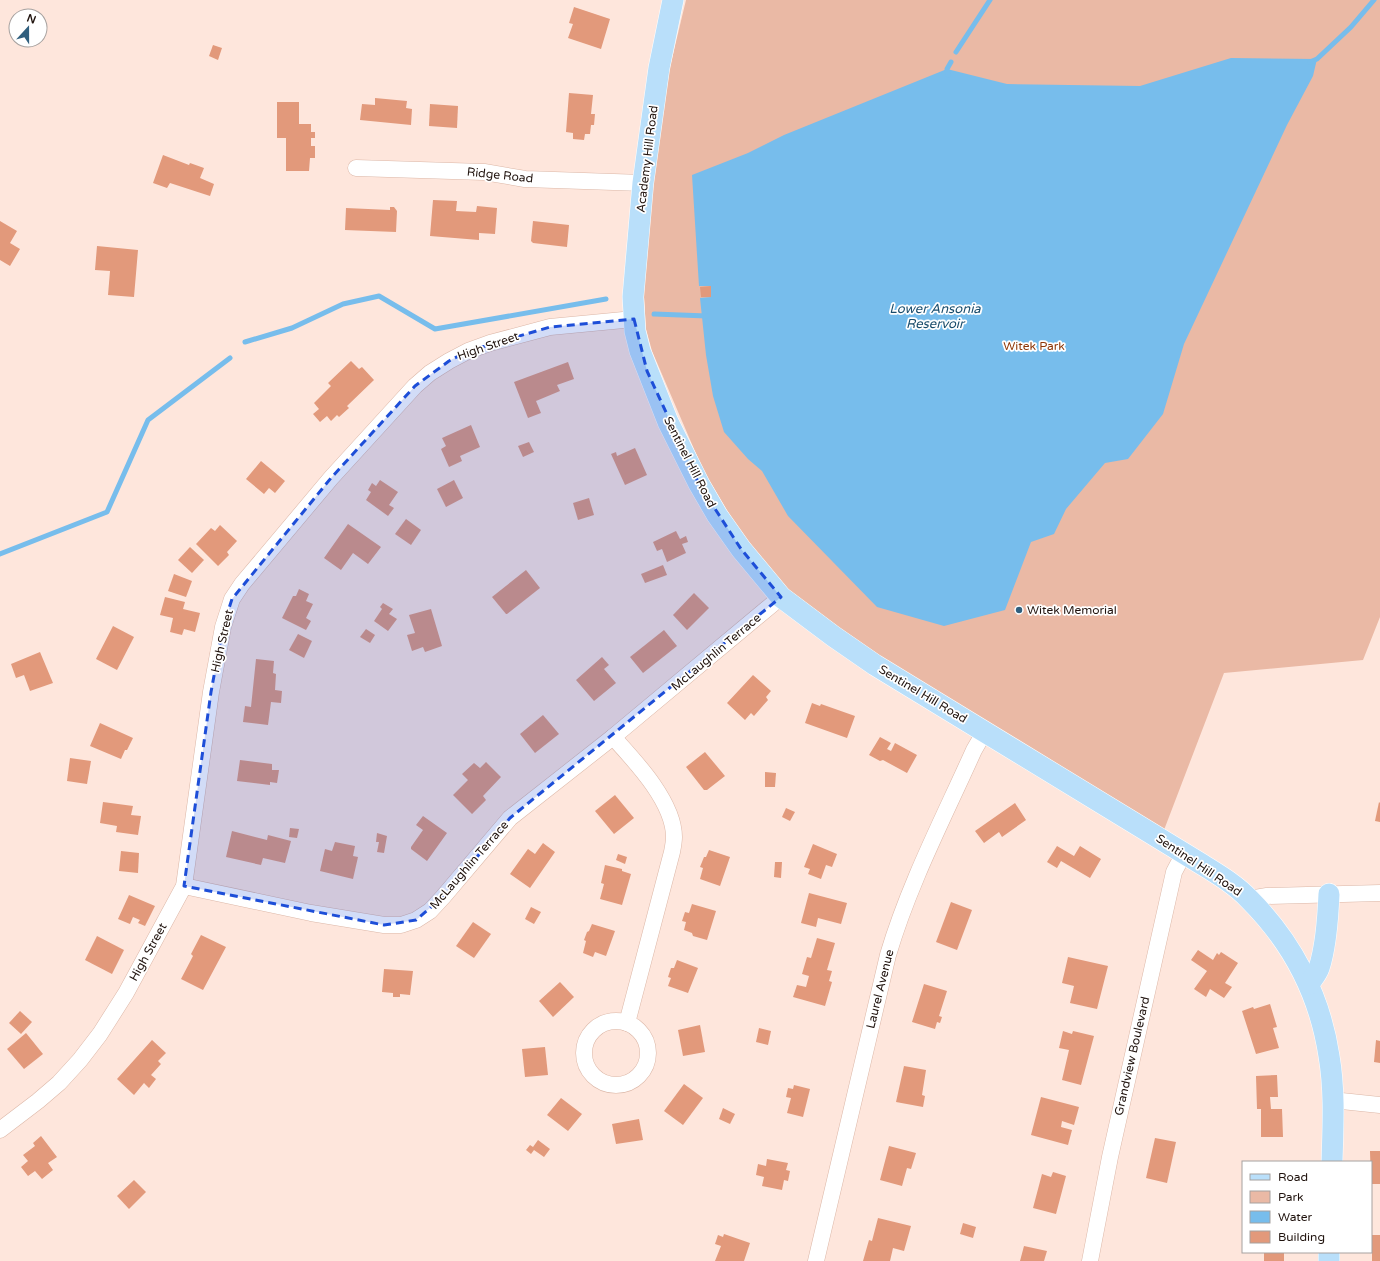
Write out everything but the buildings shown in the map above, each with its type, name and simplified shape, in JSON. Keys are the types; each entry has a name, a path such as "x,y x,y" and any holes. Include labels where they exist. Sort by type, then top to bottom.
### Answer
{"main road":[{"name":"Academy Hill Road","path":"634,319 633,297 643,183 659,68 673,0"},
{"name":"Sentinel Hill Road","path":"634,319 640,351 647,371 668,422 700,484 717,514 741,549 782,597 833,636 875,665 985,731 1229,882 1249,899 1283,940 1309,984 1325,1033 1329,1057 1332,1100 1332,1161"},
{"path":"1309,984 1318,970 1322,954 1329,894"}],"street":[{"name":"Ridge Road","path":"356,168 484,172 525,179 643,183"},
{"name":"High Street","path":"0,1130 38,1101 58,1083 80,1060 100,1034 126,993 184,886 211,692 223,627 232,599 242,584 331,478 401,401 415,386 442,365 468,351 490,343 550,326 634,319"},
{"name":"McLaughlin Terrace","path":"184,886 311,913 384,925 401,925 416,920 430,910 444,896 510,818 613,737 782,597"},
{"name":"Laurel Avenue","path":"816,1261 888,955 897,923 968,764 985,731"},
{"path":"613,737 636,763 659,795 669,812 674,837 672,852 627,1023"},
{"name":"Grandview Boulevard","path":"1090,1261 1110,1157 1172,880 1174,872 1184,853"},
{"path":"1249,899 1267,896 1380,893"},
{"path":"1332,1100 1380,1105"}],"highlighted area":[{"path":"634,319 647,371 699,484 741,549 781,597 510,818 443,897 416,920 384,925 184,886 211,692 223,627 232,599 331,478 415,386 449,361 468,351 550,327"}],"green space":[{"name":"Witek Park","path":"686,0 1380,0 1380,617 1363,660 1224,673 1164,830 865,654 785,589 743,537 703,470 652,351 646,329 643,281 654,178 669,71"}],"water":[{"name":"Lower Ansonia Reservoir","path":"1231,58 1317,59 1313,76 1287,125 1184,344 1163,414 1128,459 1105,463 1066,509 1054,534 1031,542 1005,610 944,626 877,607 788,516 762,471 748,459 724,432 713,396 706,355 700,298 711,297 711,286 699,286 692,175 748,153 784,135 947,69 1007,84 1140,86"}],"waterway":[{"path":"956,52 990,0"},
{"path":"1310,62 1317,59 1351,27 1374,0"},
{"path":"948,75 947,69 951,62"},
{"path":"245,342 292,328 343,304 379,296 435,329 606,299"},
{"path":"654,314 707,316"},
{"path":"0,554 107,512 148,420 230,358"}],"place":[{"name":"Witek Memorial","path":"1019,610"}]}
